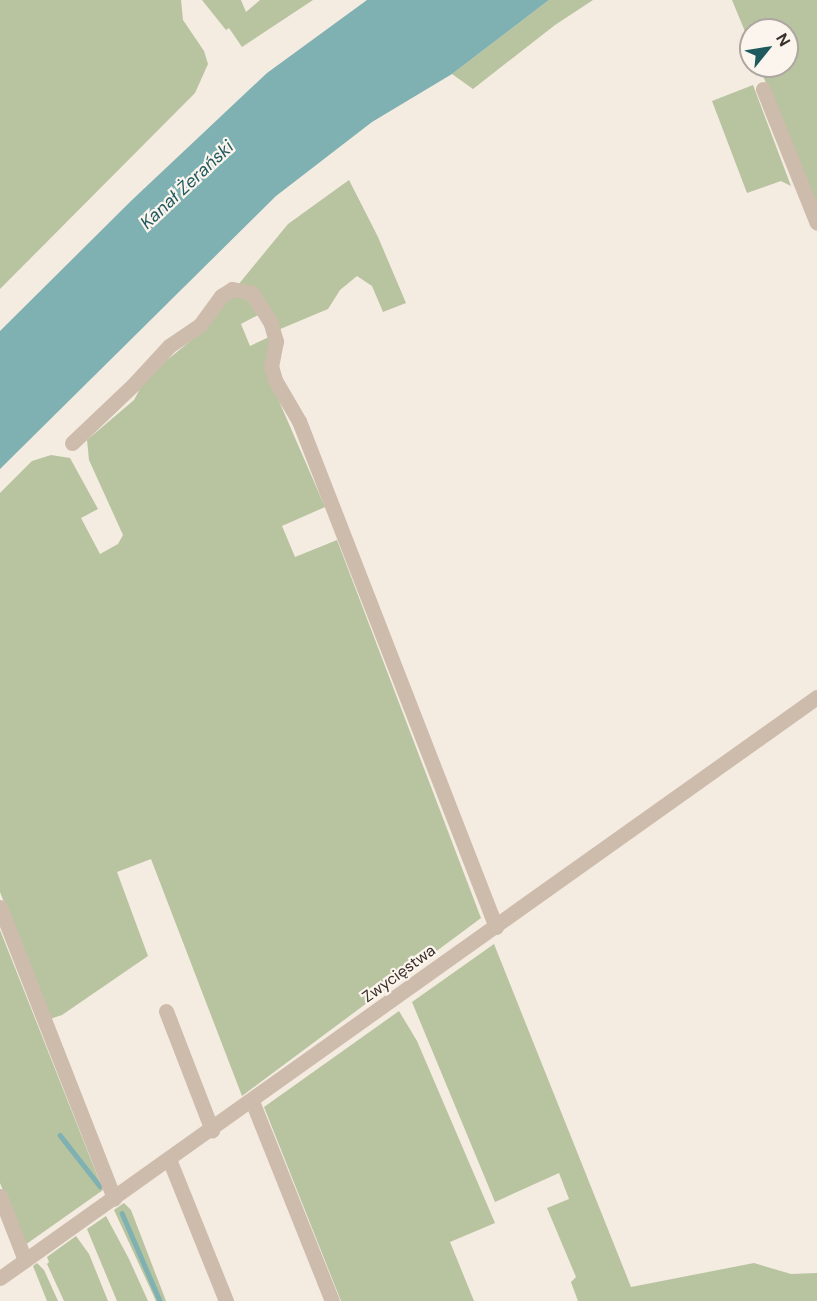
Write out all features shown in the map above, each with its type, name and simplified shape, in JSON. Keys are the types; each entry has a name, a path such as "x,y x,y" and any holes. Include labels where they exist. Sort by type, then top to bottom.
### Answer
{"street":[{"path":"763,89 817,223"},
{"path":"72,443 133,385 169,346 200,325 221,296 232,289 252,293 271,324 276,341 272,366 275,380 299,421 496,927"},
{"name":"Zwycięstwa","path":"0,1278 212,1130 817,697"},
{"path":"0,907 114,1198"},
{"path":"166,1011 212,1130"},
{"path":"252,1101 332,1301"},
{"path":"169,1159 226,1301"},
{"path":"0,1196 25,1260"}],"green space":[{"path":"0,0 181,0 183,20 204,51 208,64 195,93 0,289"},
{"path":"202,0 241,0 246,12 260,0 313,0 242,47 229,28 226,30"},
{"path":"549,0 593,0 555,25 473,89 452,74"},
{"path":"732,0 817,0 817,208 764,78 799,78 799,18 739,18"},
{"path":"753,85 791,186 781,181 747,193 712,101"},
{"path":"349,180 378,237 406,303 383,312 372,286 357,276 340,290 328,309 278,330 238,285 288,224"},
{"path":"231,295 243,295 260,314 241,324 250,346 269,337 272,385 325,507 282,526 295,557 337,540 481,918 242,1096 151,859 117,872 148,956 62,1015 50,1019 0,892 0,493 32,461 51,455 70,458 98,509 81,518 100,554 118,544 123,535 89,460 87,440 134,400 147,376 198,335"},
{"path":"0,930 103,1190 25,1245 0,1183"},
{"path":"494,944 631,1287 754,1263 791,1274 817,1273 817,1301 578,1301 571,1282 576,1277 547,1208 569,1199 559,1173 495,1202 412,1002"},
{"path":"399,1011 417,1041 495,1223 450,1242 474,1301 341,1301 264,1107"},
{"path":"124,1203 131,1210 166,1301 156,1301 114,1210"},
{"path":"106,1216 148,1301 117,1301 87,1229"},
{"path":"76,1236 89,1254 108,1301 64,1301 47,1264 49,1262 47,1257"},
{"path":"37,1263 44,1270 58,1301 47,1301 33,1266"}],"water":[{"name":"Kanał Żerański","path":"367,0 549,0 452,74 372,122 276,196 0,469 0,331 132,200 267,73"}],"waterway":[{"path":"60,1135 100,1186"},
{"path":"122,1213 160,1301"}]}
